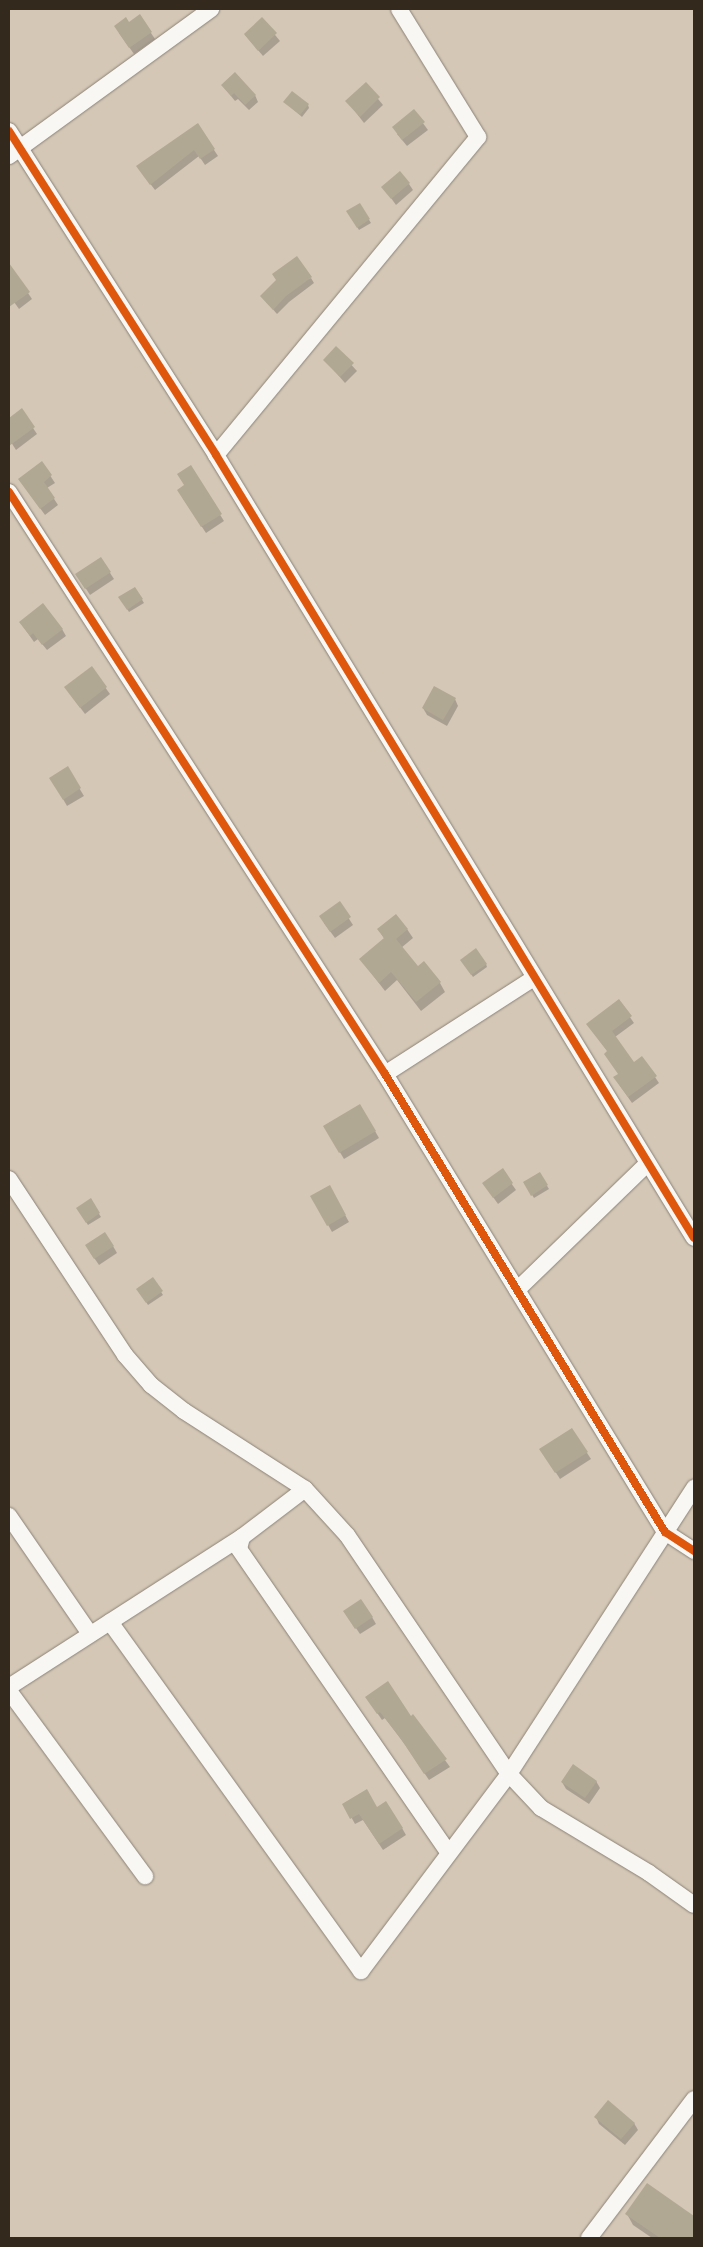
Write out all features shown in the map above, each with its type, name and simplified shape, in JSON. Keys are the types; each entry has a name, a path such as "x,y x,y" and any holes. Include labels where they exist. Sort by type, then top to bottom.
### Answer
{"street":[{"path":"14,152 211,9"},
{"path":"216,455 478,138 399,9"},
{"path":"9,132 14,152 216,455 694,1238"},
{"path":"9,492 385,1074 665,1532 694,1551"},
{"path":"385,1074 534,978"},
{"path":"517,1290 648,1163"},
{"path":"9,1179 125,1354 151,1385 184,1411 306,1489 347,1535 509,1774 541,1808 649,1873 694,1905"},
{"path":"110,1622 361,1971 509,1774 694,1488"},
{"path":"9,1687 242,1537 306,1489"},
{"path":"9,1516 90,1634"},
{"path":"242,1537 239,1549 449,1853"},
{"path":"9,1691 145,1876"},
{"path":"589,2238 694,2099"}],"building":[{"path":"140,14 152,32 129,48 114,26 126,17 129,22"},
{"path":"262,17 277,33 258,51 244,34"},
{"path":"235,72 256,95 245,105 234,93 231,96 221,85"},
{"path":"366,82 380,97 360,117 345,101"},
{"path":"292,91 309,104 300,115 283,102"},
{"path":"414,109 425,122 402,140 392,127"},
{"path":"198,123 215,149 200,159 194,150 150,185 136,166"},
{"path":"400,171 410,183 391,199 381,187"},
{"path":"360,203 370,219 357,228 346,211"},
{"path":"297,256 312,277 286,296 273,310 260,296 276,280 272,274"},
{"path":"9,263 30,292 9,307"},
{"path":"336,346 354,363 340,377 323,360"},
{"path":"22,408 35,427 9,446 9,418"},
{"path":"42,461 52,475 44,482 55,498 40,509 18,479"},
{"path":"191,465 222,514 201,527 177,490 184,485 177,474"},
{"path":"101,557 111,572 85,589 75,574"},
{"path":"135,587 143,599 127,610 118,597"},
{"path":"43,603 63,629 42,645 33,633 30,636 19,622"},
{"path":"92,666 107,687 80,708 64,687"},
{"path":"434,686 456,698 443,720 422,708"},
{"path":"68,766 81,788 63,800 49,778"},
{"path":"340,901 351,917 330,932 319,916"},
{"path":"396,914 408,929 396,939 418,966 424,961 441,982 416,1002 391,972 379,983 359,959 384,938 377,929"},
{"path":"476,948 487,964 471,975 460,960"},
{"path":"619,999 632,1016 612,1031 634,1062 642,1056 657,1076 628,1097 613,1077 618,1074 604,1054 607,1051 586,1024"},
{"path":"360,1104 376,1131 339,1153 323,1126"},
{"path":"503,1168 513,1183 493,1198 482,1183"},
{"path":"540,1172 548,1185 531,1196 523,1182"},
{"path":"330,1185 346,1215 327,1226 310,1196"},
{"path":"91,1198 100,1213 86,1223 76,1208"},
{"path":"105,1232 114,1246 94,1259 85,1245"},
{"path":"153,1277 163,1291 146,1303 136,1289"},
{"path":"572,1428 588,1452 555,1473 539,1449"},
{"path":"361,1599 373,1617 355,1629 343,1611"},
{"path":"388,1681 411,1716 413,1714 447,1759 424,1774 401,1739 380,1712 377,1714 365,1697"},
{"path":"573,1764 597,1781 585,1798 561,1782"},
{"path":"367,1789 377,1807 386,1801 403,1828 379,1844 359,1814 350,1819 342,1804"},
{"path":"608,2100 635,2123 621,2139 594,2117"},
{"path":"647,2183 694,2216 694,2238 660,2238 625,2214"}],"cycle path":[{"path":"9,131 216,455 694,1238"},
{"path":"9,492 385,1074 665,1532 694,1551"}]}
